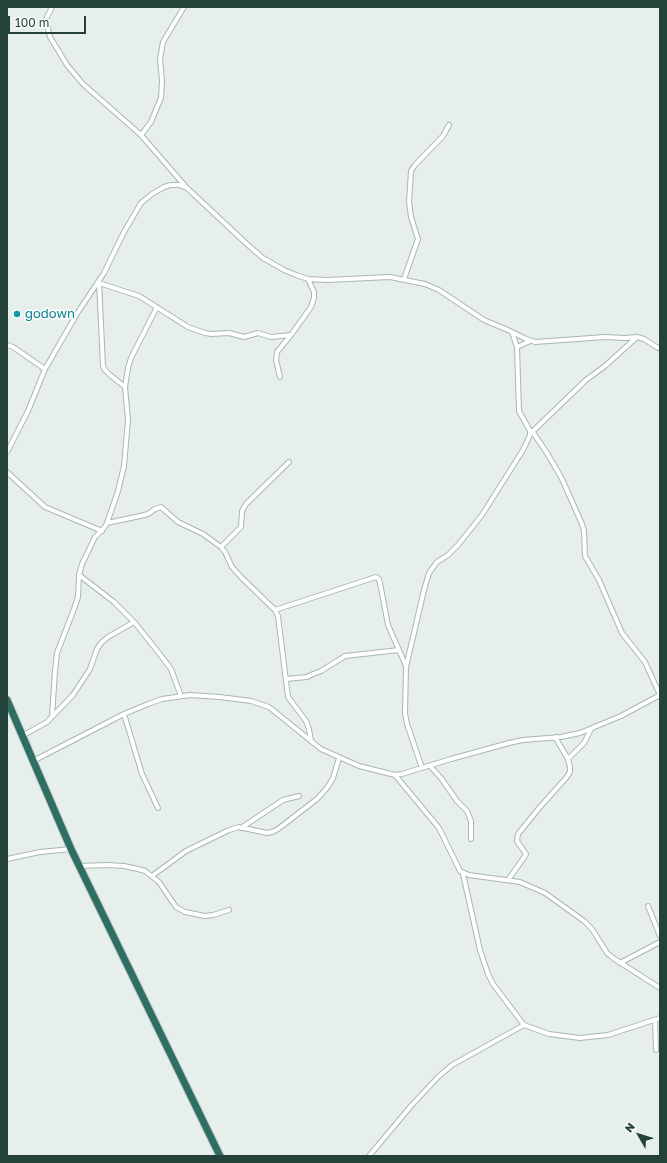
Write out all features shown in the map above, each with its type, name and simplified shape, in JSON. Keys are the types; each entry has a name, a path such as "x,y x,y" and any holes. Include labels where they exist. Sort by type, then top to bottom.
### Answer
{"highway":[{"path":"7,700 71,849 220,1156"}],"street":[{"path":"52,7 46,19 46,25 50,37 67,65 83,84 141,134 187,188 249,246 264,258 284,270 308,279 327,280 390,277 425,284 439,290 484,320 530,341 549,342 605,337 637,337 644,339 658,348"},
{"path":"141,134 151,122 161,98 162,81 160,59 163,42 184,7"},
{"path":"404,279 418,239 412,224 410,209 411,171 443,136 449,125"},
{"path":"7,452 28,411 45,369 78,312 99,282 124,232 141,203 164,187 179,185 187,188"},
{"path":"280,377 276,356 277,352 292,335 311,307 314,298 314,292 308,279"},
{"path":"99,282 139,296 188,327 205,333 229,333 244,337 258,333 271,337 292,335"},
{"path":"99,282 103,366 110,375 125,387"},
{"path":"52,717 57,653 78,596 79,575 82,564 93,540 102,531 107,523 118,491 124,466 128,420 125,387 131,358 157,307"},
{"path":"33,761 124,714 162,698 181,696 220,697 251,701 269,707 286,719 321,749 359,766 395,775 509,742 555,737 590,730 621,716 660,695 645,662 622,633 599,580 585,556 584,531 582,524 562,479 547,453 531,432 519,411 517,347 512,332"},
{"path":"422,768 407,724 405,713 406,667 429,573 437,562 448,555 458,545 482,515 523,450 531,432 586,380 605,366 637,337"},
{"path":"517,347 530,341"},
{"path":"7,346 13,347 45,369"},
{"path":"221,546 241,527 242,511 246,504 289,462"},
{"path":"7,472 45,507 102,531"},
{"path":"107,523 148,514 161,507 178,522 203,534 221,546 232,567 275,610 278,616 288,696 306,721 311,741"},
{"path":"79,575 114,602 134,622 162,656 170,669 181,696"},
{"path":"275,610 376,577 379,579 388,625 406,667"},
{"path":"22,736 47,722 73,695 87,674 101,643 108,637 134,622"},
{"path":"286,679 307,677 322,671 345,656 398,650"},
{"path":"124,714 142,774 158,808"},
{"path":"568,759 584,743 590,730"},
{"path":"508,880 526,854 517,841 518,834 570,772 568,759 555,737"},
{"path":"152,876 186,851 229,830 241,828 267,833 278,829 317,798 327,788 333,778 339,758"},
{"path":"430,766 441,778 457,801 467,811 471,822 471,839"},
{"path":"395,775 439,828 458,869 463,874 480,950 488,974 497,989 524,1024 534,1030 549,1034 580,1038 608,1035 660,1018"},
{"path":"241,828 283,800 299,796"},
{"path":"7,859 40,852 71,849"},
{"path":"79,866 107,865 132,867 145,871 163,888 176,907 184,912 205,916 229,910"},
{"path":"463,874 520,882 545,893 584,921 592,929 607,953 613,958 660,988"},
{"path":"648,906 660,936"},
{"path":"620,963 660,942"},
{"path":"655,1020 656,1050"},
{"path":"369,1156 411,1106 438,1077 452,1065 524,1024"}],"place":[{"name":"godown","path":"17,314"}]}
